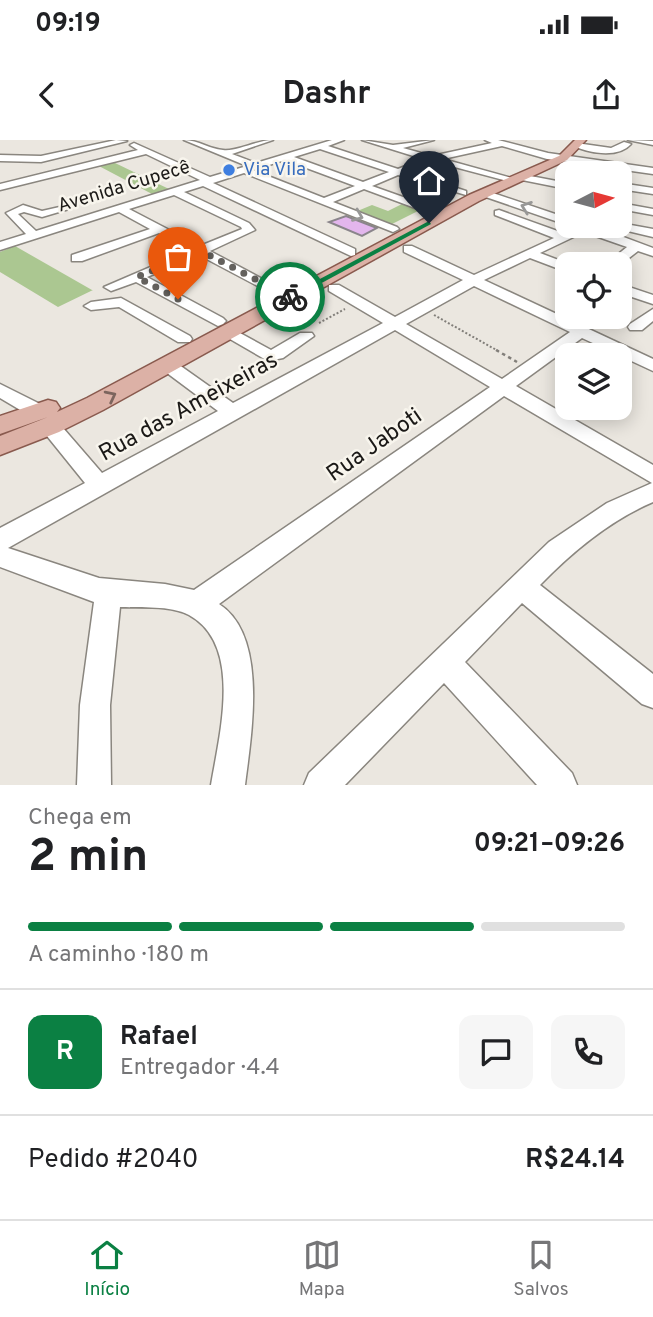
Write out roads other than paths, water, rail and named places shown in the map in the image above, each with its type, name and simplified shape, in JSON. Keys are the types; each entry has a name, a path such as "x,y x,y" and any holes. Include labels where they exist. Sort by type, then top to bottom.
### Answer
{"main road":[{"path":"283,294 351,251 393,229 463,193 503,182 563,158 578,142"},
{"path":"0,425 45,419 169,366 224,326 503,182 547,156 557,146"},
{"path":"0,446 184,339 224,326"}],"street":[{"path":"0,158 47,158 123,140 351,251"},
{"path":"192,141 206,140"},
{"path":"222,154 269,140"},
{"name":"Avenida Cupecê","path":"0,246 29,231 121,210 340,140"},
{"path":"366,140 503,182 555,185"},
{"path":"391,147 430,140"},
{"path":"489,140 547,156 577,161"},
{"path":"518,149 528,140"},
{"path":"192,141 323,202 393,229"},
{"path":"578,142 617,150 624,149 629,142 653,143"},
{"path":"323,202 430,159 500,144"},
{"path":"319,146 463,193"},
{"path":"0,167 39,147"},
{"path":"0,187 146,151"},
{"path":"285,157 430,210"},
{"path":"632,170 653,169"},
{"path":"503,182 555,214"},
{"path":"632,188 653,191"},
{"path":"111,287 247,233 249,228 174,191"},
{"path":"27,208 42,214 68,211 29,231 11,213 27,208"},
{"path":"91,208 103,214"},
{"path":"632,208 653,212"},
{"path":"83,224 121,210 283,294"},
{"path":"499,213 555,224"},
{"path":"78,258 160,229"},
{"path":"632,229 653,233"},
{"name":"Rua das Ameixeiras","path":"0,540 396,322 559,238"},
{"path":"610,238 653,252"},
{"path":"628,252 636,246"},
{"path":"408,249 653,366"},
{"path":"530,254 555,263"},
{"path":"137,277 224,326 268,356 277,354 306,337"},
{"path":"334,288 653,475"},
{"path":"632,292 653,300"},
{"path":"91,306 121,302 184,339"},
{"path":"636,327 653,314"},
{"name":"Rua Jaboti","path":"197,604 582,331"},
{"path":"169,366 232,412"},
{"path":"0,390 45,419 99,485"},
{"path":"321,785 558,550 592,523 653,492"},
{"path":"0,556 108,593 197,604 224,629 236,663 237,708 228,785"},
{"path":"523,587 653,693"},
{"path":"94,785 95,705 108,593"},
{"path":"445,662 560,785"}],"place":[{"name":"Via Vila","path":"229,170"}]}
